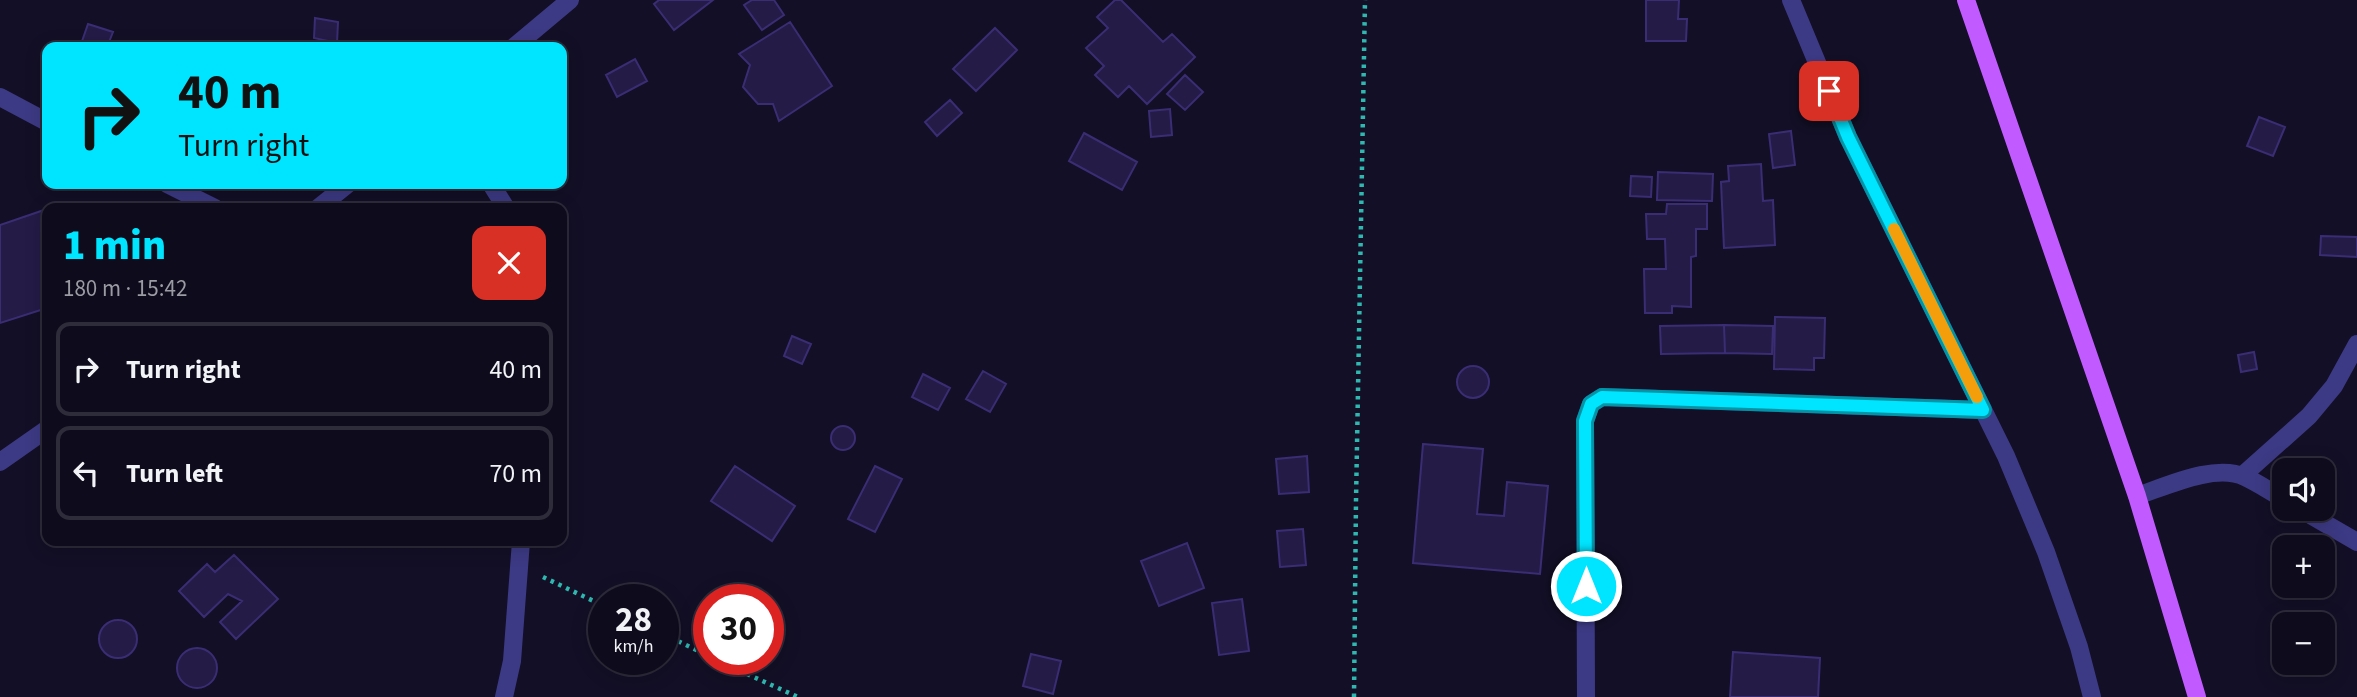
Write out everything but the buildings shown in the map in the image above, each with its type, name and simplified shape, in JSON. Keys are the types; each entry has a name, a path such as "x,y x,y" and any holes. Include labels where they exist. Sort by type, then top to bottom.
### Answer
{"main road":[{"path":"1966,0 2137,496 2197,697"}],"street":[{"path":"520,42 570,0"},
{"path":"1791,0 1848,137 2006,456 2046,552 2079,648 2092,697"},
{"path":"0,97 42,119"},
{"path":"177,189 205,203"},
{"path":"324,203 342,189"},
{"path":"2243,475 2309,416 2334,386 2357,344"},
{"path":"1586,697 1585,421 1591,404 1602,397 1983,410"},
{"path":"0,462 42,433"},
{"path":"2137,496 2206,474 2222,472 2243,475 2272,492"},
{"path":"2319,521 2355,544"},
{"path":"504,697 512,661 521,546"}],"path":[{"path":"1354,697 1365,0"},
{"path":"520,566 588,598"},
{"path":"749,675 798,697"}],"slow traffic":[{"path":"1894,229 1977,397"}],"route":[{"path":"1586,586 1585,421 1591,404 1602,397 1983,410 1848,137 1829,91"}]}
